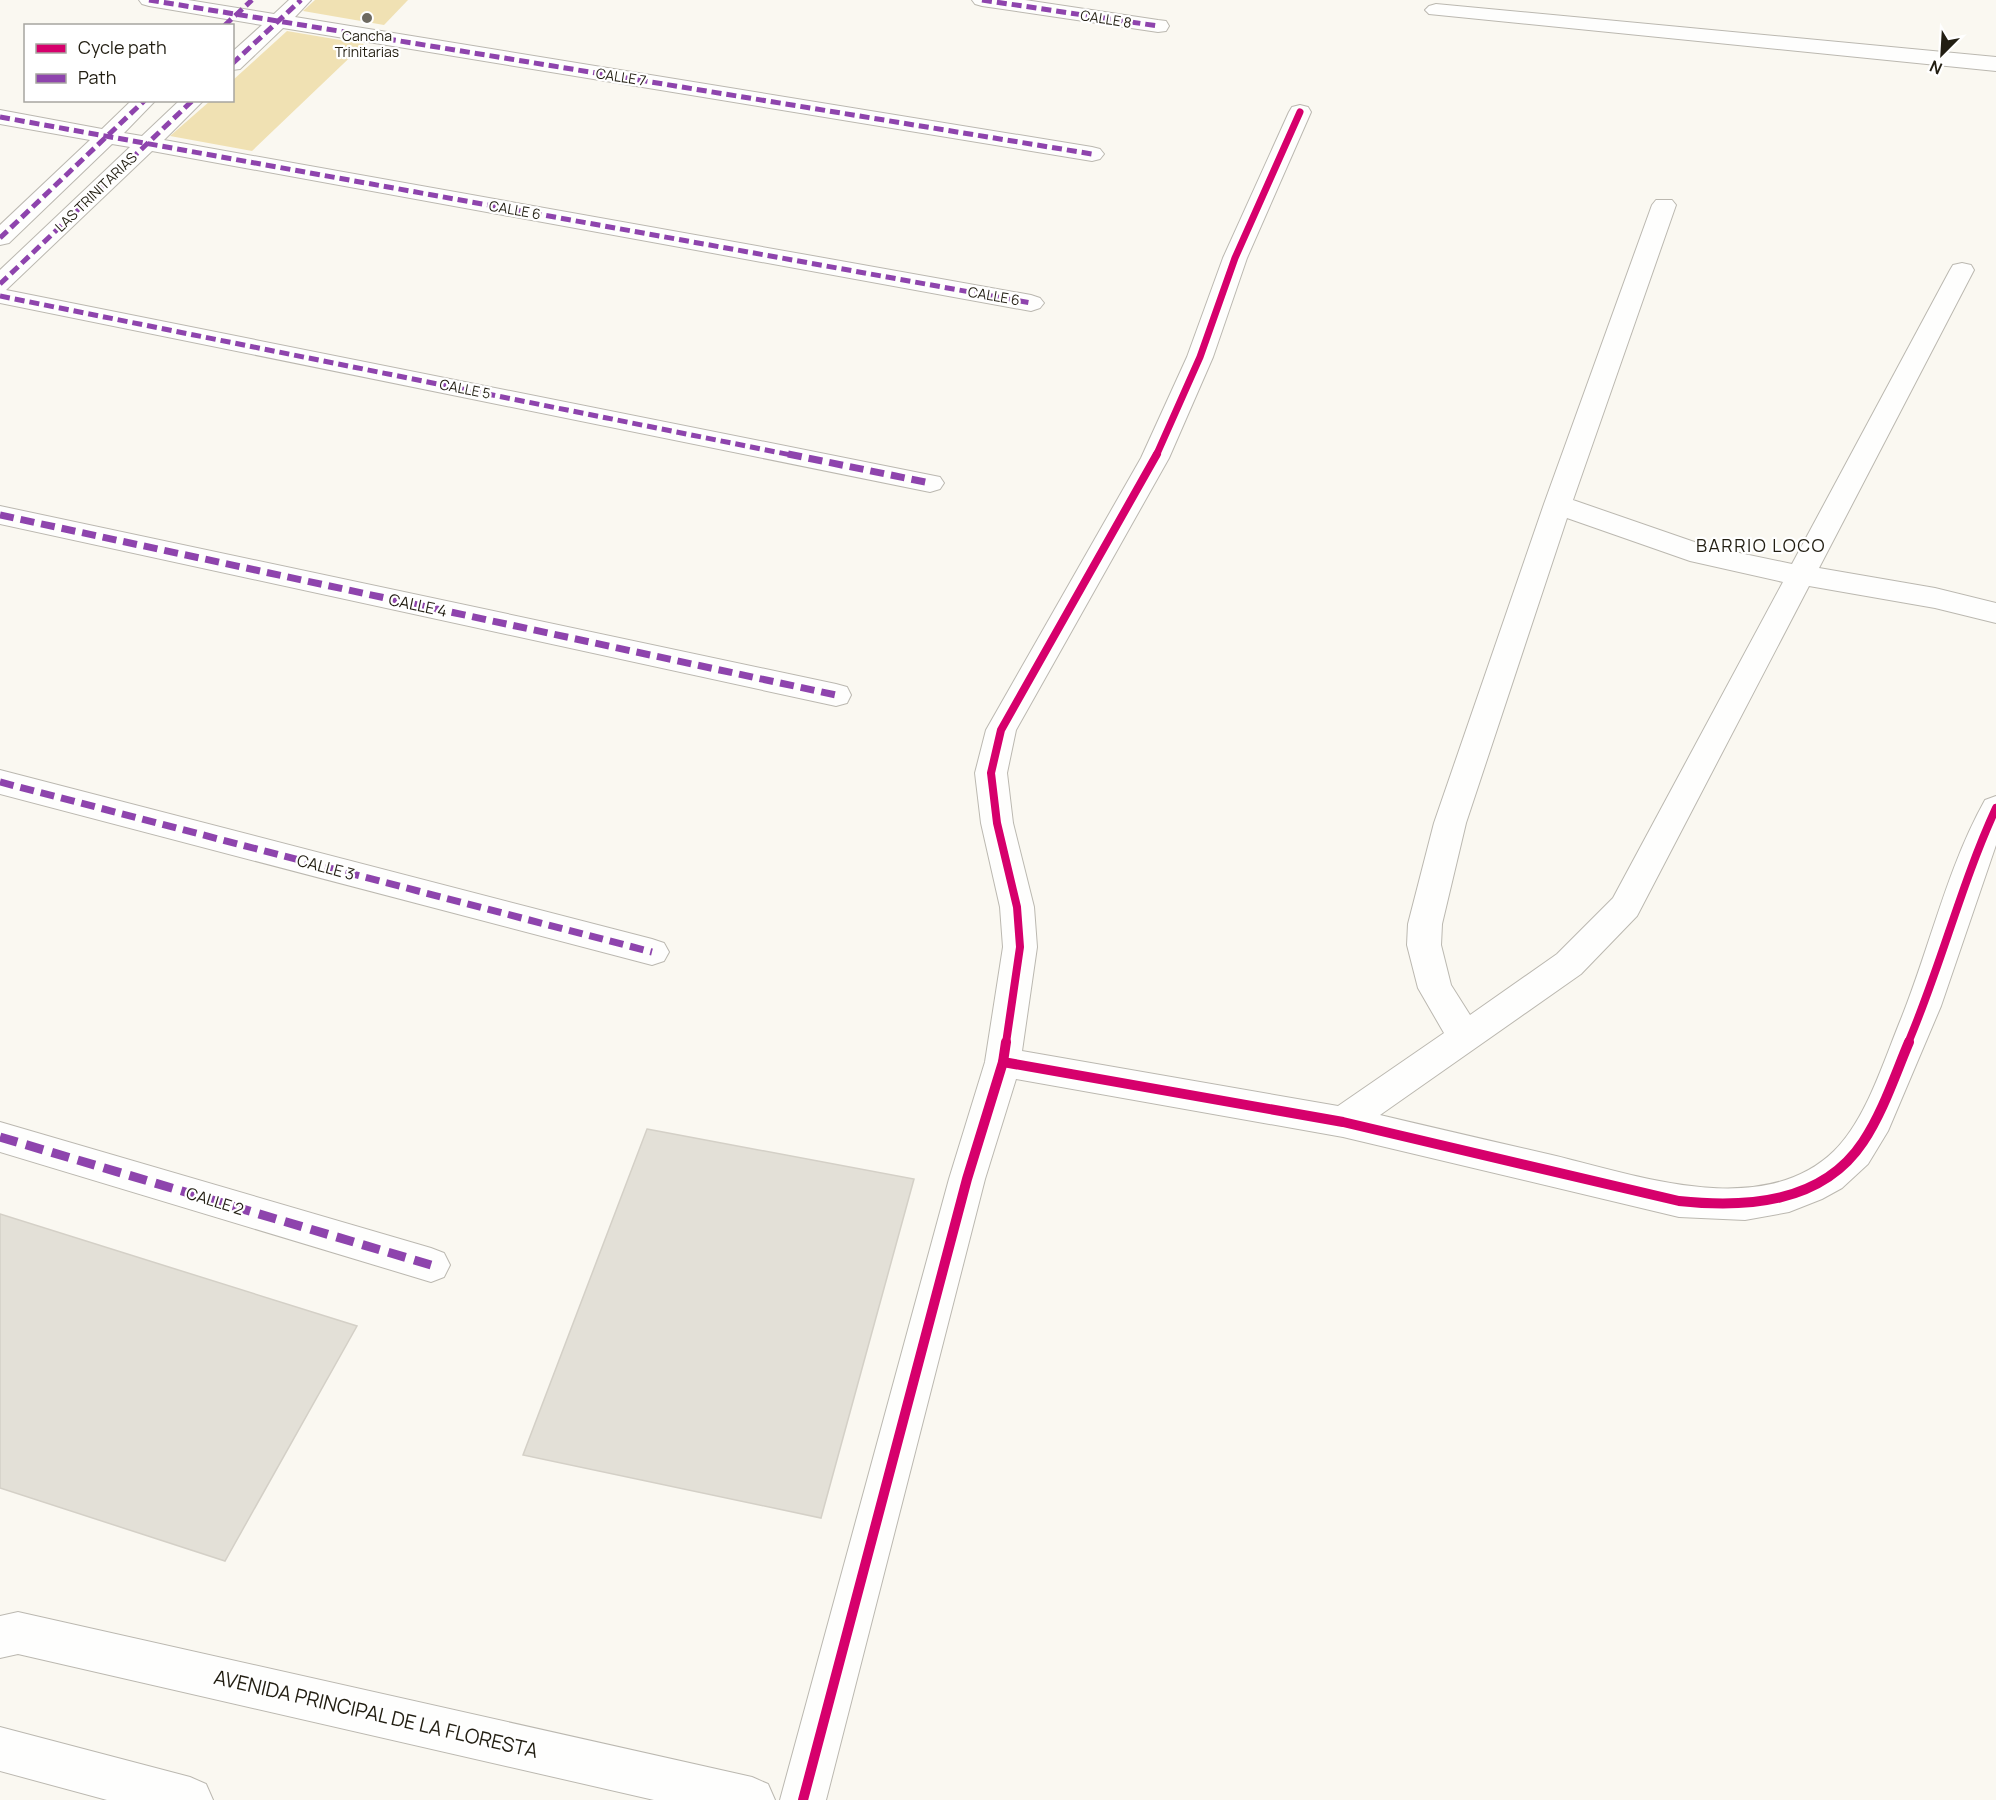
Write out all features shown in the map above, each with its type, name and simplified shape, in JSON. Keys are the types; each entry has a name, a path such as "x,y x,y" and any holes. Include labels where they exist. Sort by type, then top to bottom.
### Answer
{"street":[{"name":"CALLE 7","path":"149,0 1092,154"},
{"path":"234,62 301,0"},
{"name":"CALLE 8","path":"982,0 1158,26"},
{"path":"1436,10 1996,64"},
{"name":"LAS TRINITARIAS","path":"0,238 143,102"},
{"name":"LAS TRINITARIAS","path":"0,284 191,102"},
{"path":"803,1800 964,1190 1003,1062 1020,947 1017,907 997,823 992,773 1001,730 1155,458 1200,357 1235,258 1300,112"},
{"name":"CALLE 6","path":"0,117 1030,303"},
{"path":"1464,1036 1435,988 1424,945 1425,924 1450,823 1558,504 1664,205"},
{"path":"1343,1122 1569,964 1625,907 1962,270"},
{"name":"CALLE 5","path":"0,296 930,483"},
{"path":"1558,504 1652,540 1699,555 1912,591 1996,613"},
{"name":"CALLE 4","path":"0,514 836,695"},
{"name":"CALLE 3","path":"0,782 652,952"},
{"path":"1003,1062 1343,1122 1646,1194 1712,1205 1743,1205 1772,1200 1822,1181 1845,1164 1863,1143 1876,1120 1938,967 1978,844 1996,808"},
{"name":"CALLE 2","path":"0,1137 430,1265"},
{"name":"AVENIDA PRINCIPAL DE LA FLORESTA","path":"0,1636 18,1633 752,1800"},
{"path":"0,1749 190,1800"}],"shaded area":[{"name":"Cancha Trinitarias","path":"315,0 408,0 384,25 303,11"},
{"path":"287,31 364,44 252,151 170,136 209,102 234,102 234,79"}],"building":[{"path":"647,1129 914,1179 821,1518 523,1455"},
{"path":"0,1214 357,1326 225,1561 0,1488"}],"marked path":[{"path":"149,0 1092,154"},
{"path":"226,24 252,0"},
{"path":"234,62 301,0"},
{"path":"982,0 1158,26"},
{"path":"0,238 143,102"},
{"path":"0,284 191,102"},
{"path":"0,117 1031,303"},
{"path":"0,296 930,483"},
{"path":"0,515 836,695"},
{"path":"0,782 652,952"},
{"path":"0,1137 431,1265"}],"cycle path":[{"path":"803,1800 967,1179 1003,1062 1020,947 1017,907 997,823 991,773 1001,730 1155,458 1200,357 1235,258 1300,112"},
{"path":"1003,1062 1343,1122 1679,1201 1723,1204 1767,1201 1789,1196 1829,1177 1855,1153 1869,1132 1923,1006 1972,866 1996,808"}],"place":[{"name":"Cancha Trinitarias","path":"367,18"}],"district":[{"name":"BARRIO LOCO","path":"1761,546"}]}
